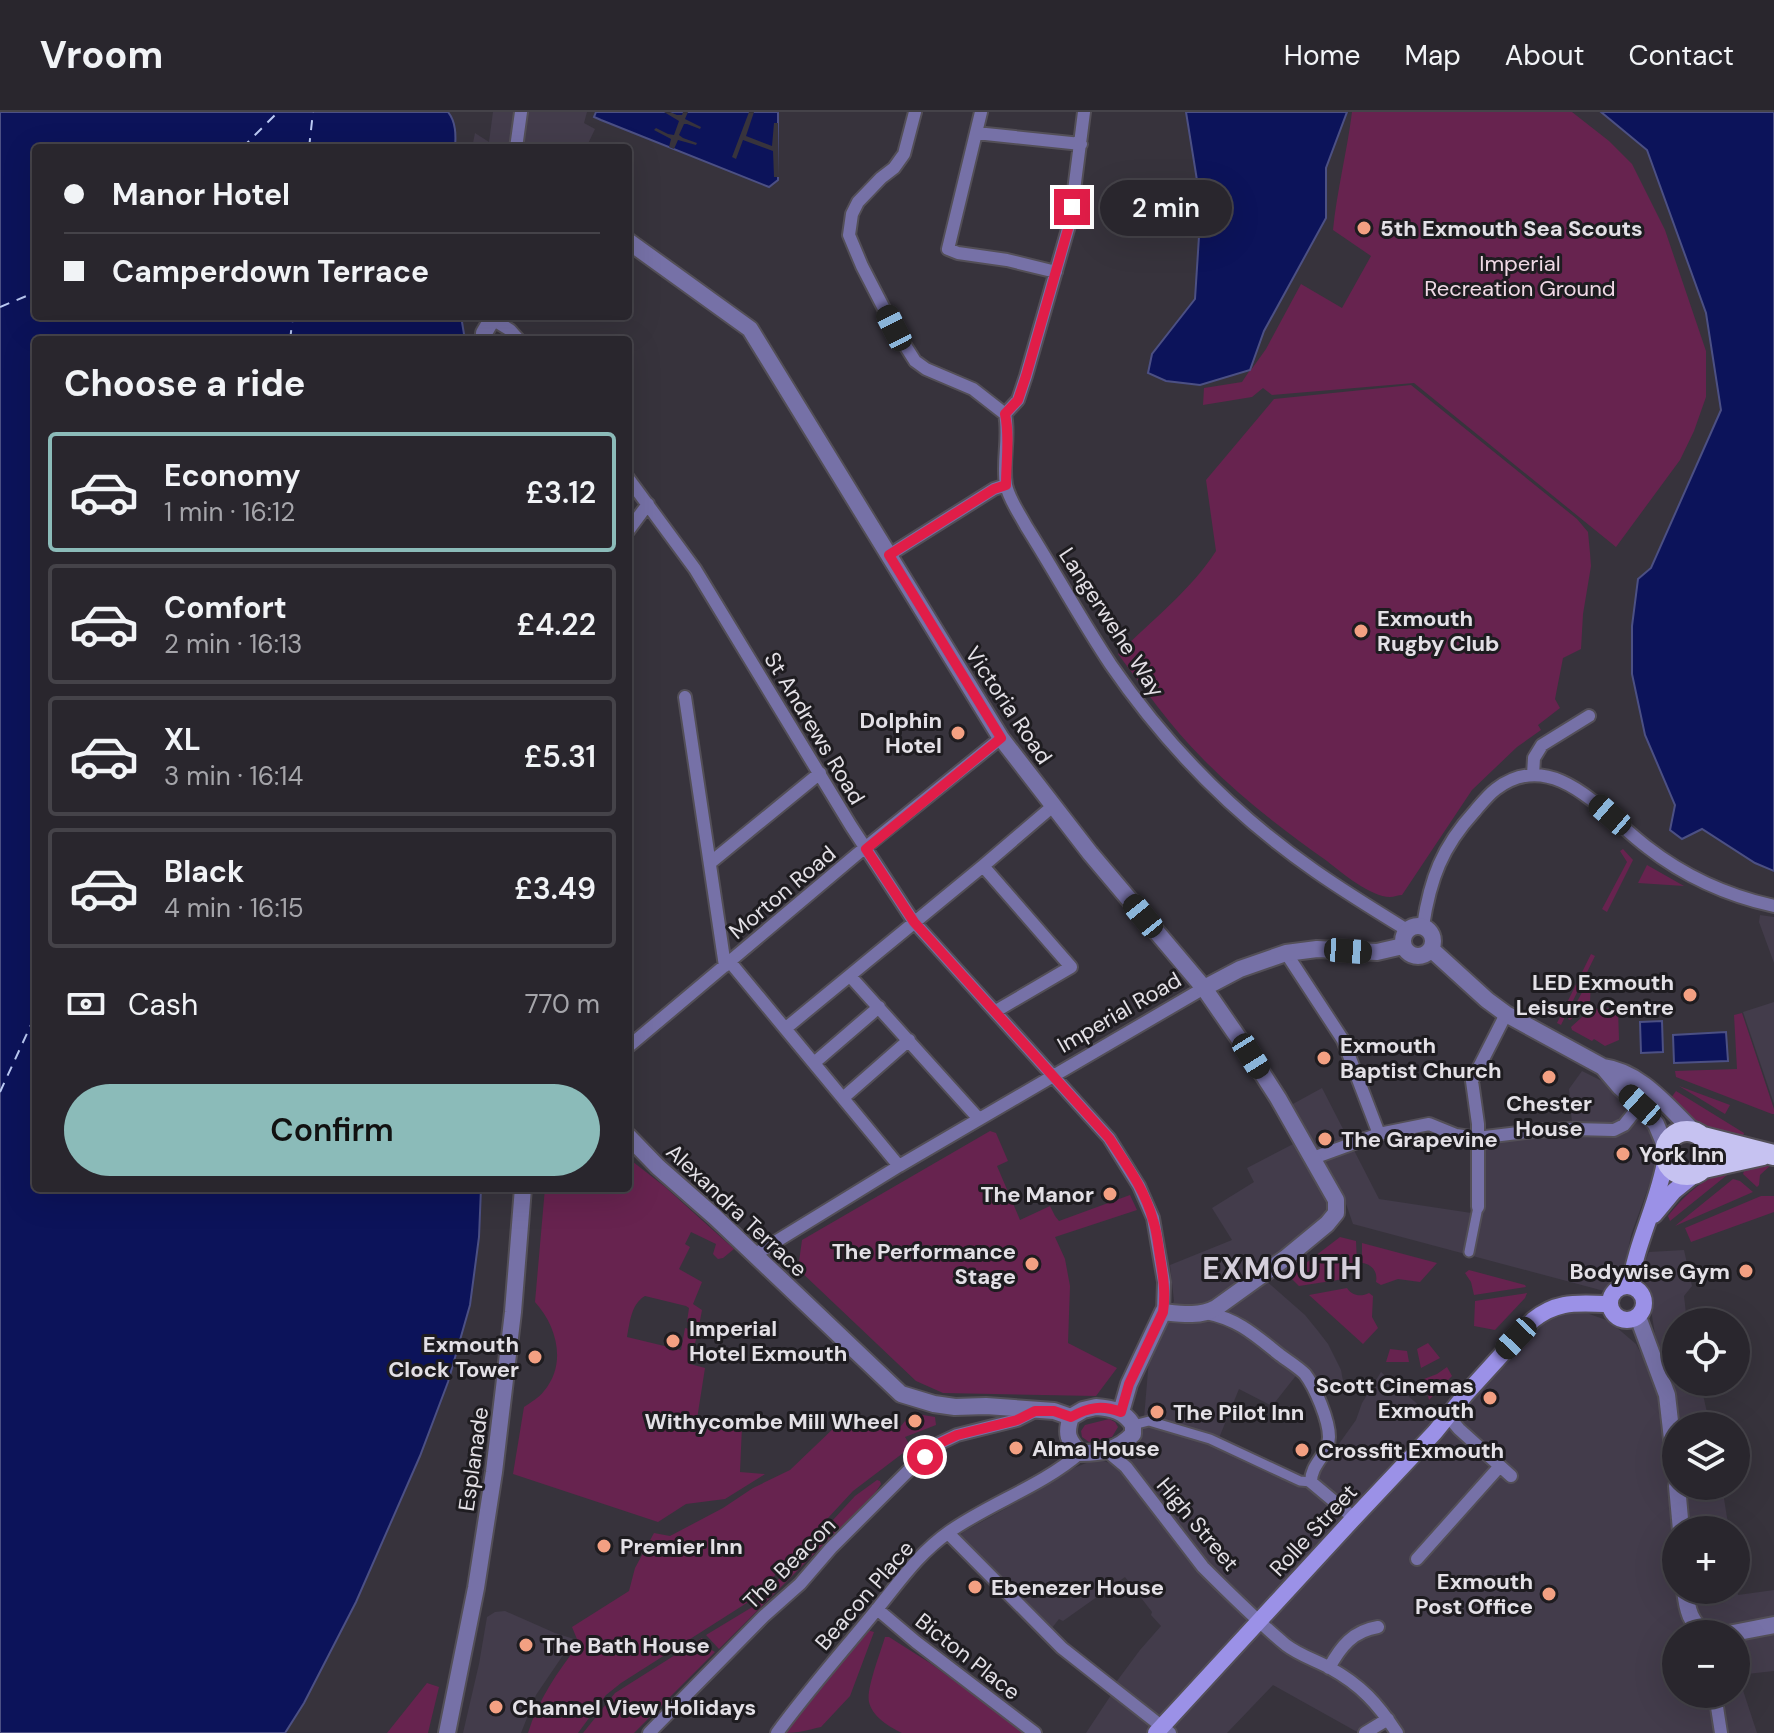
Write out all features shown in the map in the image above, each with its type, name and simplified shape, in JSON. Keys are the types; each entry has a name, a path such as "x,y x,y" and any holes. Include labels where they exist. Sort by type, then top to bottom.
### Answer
{"highway":[{"path":"1684,1131 1771,1155 1686,1175 1669,1166 1666,1153 1669,1140 1684,1131"},
{"path":"1698,1134 1710,1152 1708,1161 1699,1171"}],"main road":[{"path":"1630,1286 1662,1178 1666,1153"},
{"path":"1649,1222 1674,1191 1699,1171"},
{"path":"1630,1286 1640,1291 1645,1302 1644,1308 1633,1320 1623,1320 1614,1314 1610,1304 1616,1290 1630,1286"},
{"name":"Rolle Street","path":"1163,1731 1533,1320 1561,1305 1576,1302 1610,1304"}],"street":[{"path":"517,144 521,112"},
{"path":"915,112 904,154 894,168 858,202 852,214 849,235 894,328 915,361 926,369 973,389 1005,414 1018,400 1070,222 1084,112"},
{"path":"981,112 948,249 1056,272"},
{"path":"976,133 1081,144"},
{"name":"Victoria Road","path":"632,244 750,329 1001,738 1053,806 1204,988 1251,1056 1336,1200 1336,1213 1327,1224 1287,1257 1206,1313"},
{"path":"496,320 515,336"},
{"name":"Langerwehe Way","path":"1005,414 1008,428 1006,485 1026,526 1111,665 1170,741 1253,823 1313,870 1411,934"},
{"name":"St Andrews Road","path":"632,483 695,569 914,922 1109,1138 1139,1186 1153,1218 1164,1282 1163,1312"},
{"path":"889,555 994,489 1006,485"},
{"path":"632,526 648,504"},
{"path":"685,697 728,964 786,1028 899,1166"},
{"path":"1533,775 1534,758 1542,745 1589,716"},
{"name":"Morton Road","path":"632,1044 1001,738"},
{"path":"710,863 820,773"},
{"path":"1411,934 1429,930 1433,936 1431,949 1420,956 1411,955 1411,934 1453,837 1495,790 1511,780 1533,775 1560,779 1575,787 1647,847 1697,878 1729,893 1774,906"},
{"path":"786,1028 1053,806"},
{"path":"983,866 1071,967 996,1011"},
{"name":"Imperial Road","path":"754,1255 899,1166 1240,969 1286,953 1317,949 1377,952 1411,934"},
{"path":"1431,949 1506,1014 1603,1067 1619,1070 1644,1085 1698,1134"},
{"path":"1286,953 1343,1040 1379,1134"},
{"path":"850,976 979,1119"},
{"path":"814,1063 879,1007"},
{"path":"1469,1252 1478,1207 1478,1124 1472,1081 1506,1014"},
{"path":"843,1098 909,1040"},
{"path":"1603,1067 1656,1124 1666,1153"},
{"path":"1313,1158 1379,1134 1429,1124 1456,1135 1477,1138 1534,1131 1614,1130 1624,1125 1640,1105"},
{"name":"Alexandra Terrace","path":"632,1140 901,1394 955,1407 1054,1411 1071,1417"},
{"name":"Esplanade","path":"447,1733 476,1588 498,1442 523,1192"},
{"path":"1121,1412 1129,1384 1163,1312 1219,1316 1242,1325 1304,1373 1329,1429 1326,1450 1312,1469 1311,1482"},
{"path":"1638,1317 1667,1395 1669,1412"},
{"path":"1109,1408 1121,1412 1133,1425 1133,1434 1126,1442 1107,1451 1080,1453 1067,1430 1071,1417 1083,1410 1109,1408"},
{"name":"The Beacon","path":"649,1733 764,1616 800,1584 831,1548 909,1470 940,1443 1017,1420 1035,1411"},
{"path":"1448,1416 1511,1476"},
{"path":"1133,1425 1149,1421 1210,1439 1300,1481 1311,1482 1354,1518"},
{"name":"High Street","path":"1107,1451 1126,1467 1203,1567 1297,1653 1329,1668 1365,1692 1397,1733"},
{"name":"Beacon Place","path":"777,1733 910,1566 948,1533 1047,1476 1080,1453"},
{"path":"1417,1559 1500,1466"},
{"path":"948,1533 1062,1648 1163,1731"},
{"name":"Bicton Place","path":"877,1609 1035,1733"},
{"path":"1750,1630 1774,1625"},
{"path":"1329,1668 1347,1641 1378,1627"},
{"path":"1717,1708 1721,1733"},
{"path":"1365,1733 1388,1719"}],"shaded area":[{"path":"0,112 448,112 455,129 455,144 32,144 32,320 462,320 464,336 32,336 32,1192 481,1192 479,1237 470,1305 448,1382 420,1456 356,1602 304,1703 285,1733 0,1733"},
{"path":"493,112 587,112 584,123 595,129 588,144 473,144 475,133 489,142"},
{"path":"596,112 778,112 778,180 769,187 594,117"},
{"path":"1186,112 1347,112 1326,168 1326,218 1264,331 1250,370 1200,385 1166,381 1148,373 1152,354 1195,299 1201,205"},
{"path":"1601,112 1774,112 1774,871 1755,863 1702,829 1682,839 1670,830 1675,805 1645,735 1632,674 1632,626 1638,579 1651,568 1721,410 1706,313 1647,150"},
{"path":"1760,915 1774,917 1774,963 1759,922"},
{"path":"1774,1002 1774,1104 1743,1012"},
{"path":"1662,1021 1663,1052 1641,1053 1640,1022"},
{"path":"1726,1032 1728,1061 1674,1063 1673,1035"},
{"path":"1582,1071 1619,1092 1656,1136 1660,1155 1631,1235 1623,1276 1608,1292 1353,1224 1345,1201 1291,1105 1322,1088 1379,1199 1478,1214 1483,1142 1515,1137 1573,1135 1569,1089"},
{"path":"1297,1142 1330,1201 1330,1212 1256,1272 1305,1315 1318,1331 1341,1370 1344,1386 1322,1394 1302,1368 1272,1406 1239,1389 1219,1438 1308,1487 1356,1420 1362,1403 1381,1372 1439,1423 1259,1613 1207,1565 1129,1464 1143,1430 1149,1359 1174,1301 1170,1265 1232,1240 1212,1208 1254,1182 1247,1168"},
{"path":"1684,1250 1692,1286 1684,1296 1685,1308 1662,1308 1662,1356 1652,1316 1652,1293 1644,1280 1644,1265 1649,1252"},
{"path":"1581,1311 1609,1321 1636,1344 1661,1392 1662,1500 1671,1500 1672,1516 1662,1516 1662,1604 1684,1604 1691,1620 1662,1620 1662,1708 1713,1708 1717,1733 1400,1733 1371,1690 1302,1651 1267,1619 1529,1334 1554,1315"},
{"path":"1674,1396 1703,1396 1707,1412 1677,1412"},
{"path":"1094,1460 1104,1461 1126,1472 1252,1620 1146,1733 1086,1733 1115,1689 1114,1685 1161,1626 1125,1577 1063,1621 1059,1619 1052,1628 961,1537 965,1531 1039,1490 1037,1485"},
{"path":"1685,1500 1724,1500 1727,1516 1687,1516"},
{"path":"1774,1590 1774,1671 1750,1674 1750,1620 1701,1620 1694,1604 1750,1604 1750,1593"},
{"path":"505,1611 574,1639 536,1695 521,1733 463,1733 487,1617"},
{"path":"1259,1632 1366,1699 1381,1715 1359,1733 1273,1685 1227,1733 1163,1733"},
{"path":"1723,1708 1749,1708 1757,1733 1727,1733"}],"green space":[{"name":"Imperial Recreation Ground","path":"1186,112 1347,112 1326,168 1326,218 1264,331 1251,370 1266,349 1301,284 1342,308 1371,256 1333,230 1352,112 1572,112 1632,164 1665,230 1706,351 1706,397 1680,460 1616,547 1414,383 1272,395 1263,388 1252,397 1203,405 1204,388 1242,382 1250,370 1200,385 1166,381 1148,373 1152,354 1195,299 1201,205"},
{"name":"Exmouth Rugby Club","path":"1411,385 1577,519 1588,532 1591,566 1581,649 1563,658 1555,699 1560,708 1538,725 1541,730 1517,747 1472,790 1402,895 1390,897 1374,893 1349,878 1232,787 1180,734 1118,654 1183,592 1216,551 1206,480 1274,399"},
{"path":"1623,849 1633,860 1607,912 1602,909 1627,862 1620,851"},
{"path":"1647,865 1684,886 1638,883"},
{"path":"1591,954 1595,956 1561,1025 1557,1023"},
{"path":"1591,975 1590,1003 1570,1020 1568,1019"},
{"path":"1618,1008 1619,1040 1605,1046 1572,1030 1571,1027 1591,1009"},
{"path":"1742,1013 1774,1114 1676,1077 1675,1071 1737,1069 1734,1015"},
{"path":"1679,1086 1730,1105 1725,1114"},
{"path":"1676,1091 1744,1133 1742,1139 1700,1125 1671,1098"},
{"path":"990,1131 996,1133 1008,1161 997,1166 1020,1220 1050,1206 1059,1221 1130,1195 1137,1210 1055,1237 1065,1259 1070,1286 1068,1343 1117,1368 1096,1396 943,1393 916,1381 798,1269 802,1240"},
{"path":"632,1161 734,1249 718,1259 713,1254 716,1244 691,1232 685,1244 690,1247 679,1269 702,1282 693,1304 702,1310 699,1326 687,1322 689,1308 686,1306 645,1296 634,1309 627,1337 681,1350 685,1328 698,1331 690,1364 705,1368 697,1419 742,1426 740,1472 765,1474 725,1499 686,1504 658,1522 513,1474 524,1407 540,1396 551,1380 557,1357 554,1334 535,1302 545,1192 632,1192"},
{"path":"1772,1164 1760,1175 1757,1187 1743,1174 1746,1165"},
{"path":"1732,1171 1670,1221 1668,1216 1696,1188 1713,1177"},
{"path":"1733,1179 1753,1192 1675,1226"},
{"path":"1761,1196 1774,1196 1774,1212 1691,1242 1685,1228"},
{"path":"1340,1237 1356,1241 1357,1263 1347,1268 1344,1279 1299,1286 1289,1276"},
{"path":"1362,1243 1437,1263 1420,1282 1398,1279 1381,1285 1376,1282 1374,1269 1362,1263"},
{"path":"1469,1270 1526,1287 1474,1295 1465,1273"},
{"path":"1347,1288 1354,1294 1369,1293 1373,1296 1372,1317 1378,1328 1363,1344 1309,1295"},
{"path":"1527,1293 1495,1330 1474,1326 1475,1301"},
{"path":"1428,1343 1440,1358 1421,1368 1417,1349"},
{"path":"1390,1349 1407,1351 1409,1362 1386,1362"},
{"path":"1447,1367 1452,1376 1429,1400 1424,1379"},
{"path":"909,1416 935,1417 936,1425 905,1437 911,1447 853,1491 753,1599 621,1683 606,1695 578,1733 528,1733 549,1686 579,1644 572,1627 629,1591 635,1568 654,1533 670,1536 790,1470 837,1425 887,1418 897,1431"},
{"path":"1109,1419 1118,1427 1112,1437 1089,1442 1082,1437 1081,1431 1085,1425"},
{"path":"877,1480 881,1484 875,1493 719,1649 706,1635 754,1606 855,1496"},
{"path":"867,1630 874,1632 850,1696 821,1727 784,1733 797,1715"},
{"path":"885,1637 930,1663 1025,1733 902,1733 887,1724 877,1716 869,1702 872,1679"},
{"path":"702,1638 708,1648 715,1652 634,1733 583,1733 615,1693"},
{"path":"427,1683 439,1687 428,1733 387,1733"}],"pier":[{"path":"664,112 682,115 688,112 685,119 701,127 684,124 679,135 696,145 678,140 674,149 669,147 671,139 654,130 656,128 674,135 679,121"},
{"path":"749,112 754,112 746,136 772,146 774,123 778,123 779,177 774,177 773,151 743,140 736,159 732,157"}],"ferry route":[{"path":"246,144 278,112"},
{"path":"309,144 313,112"},
{"path":"0,307 32,294"},
{"path":"290,336 292,320"},
{"path":"0,1092 32,1023"}],"place":[{"name":"5th Exmouth Sea Scouts","path":"1364,228"},
{"name":"Exmouth Rugby Club","path":"1361,631"},
{"name":"Dolphin Hotel","path":"958,733"},
{"name":"LED Exmouth Leisure Centre","path":"1690,995"},
{"name":"Exmouth Baptist Church","path":"1324,1058"},
{"name":"Chester House","path":"1549,1077"},
{"name":"The Grapevine","path":"1325,1139"},
{"name":"York Inn","path":"1623,1154"},
{"name":"The Manor","path":"1110,1194"},
{"name":"The Performance Stage","path":"1032,1264"},
{"name":"Bodywise Gym","path":"1746,1271"},
{"name":"Imperial Hotel Exmouth","path":"673,1341"},
{"name":"Exmouth Clock Tower","path":"535,1357"},
{"name":"Scott Cinemas Exmouth","path":"1490,1398"},
{"name":"The Pilot Inn","path":"1157,1412"},
{"name":"Withycombe Mill Wheel","path":"915,1421"},
{"name":"Alma House","path":"1016,1448"},
{"name":"Crossfit Exmouth","path":"1302,1450"},
{"name":"Premier Inn","path":"604,1546"},
{"name":"Ebenezer House","path":"975,1587"},
{"name":"Exmouth Post Office","path":"1549,1594"},
{"name":"The Bath House","path":"526,1645"},
{"name":"Channel View Holidays","path":"496,1707"}],"district":[{"name":"EXMOUTH","path":"1283,1269"}],"route":[{"path":"925,1457 940,1443 957,1435 1017,1420 1035,1411 1054,1411 1071,1417 1096,1407 1121,1412 1129,1384 1163,1312 1164,1282 1153,1218 1126,1164 1109,1138 914,922 866,849 1001,738 889,555 994,489 1006,485 1008,428 1005,414 1018,400 1026,376 1072,207"}]}
